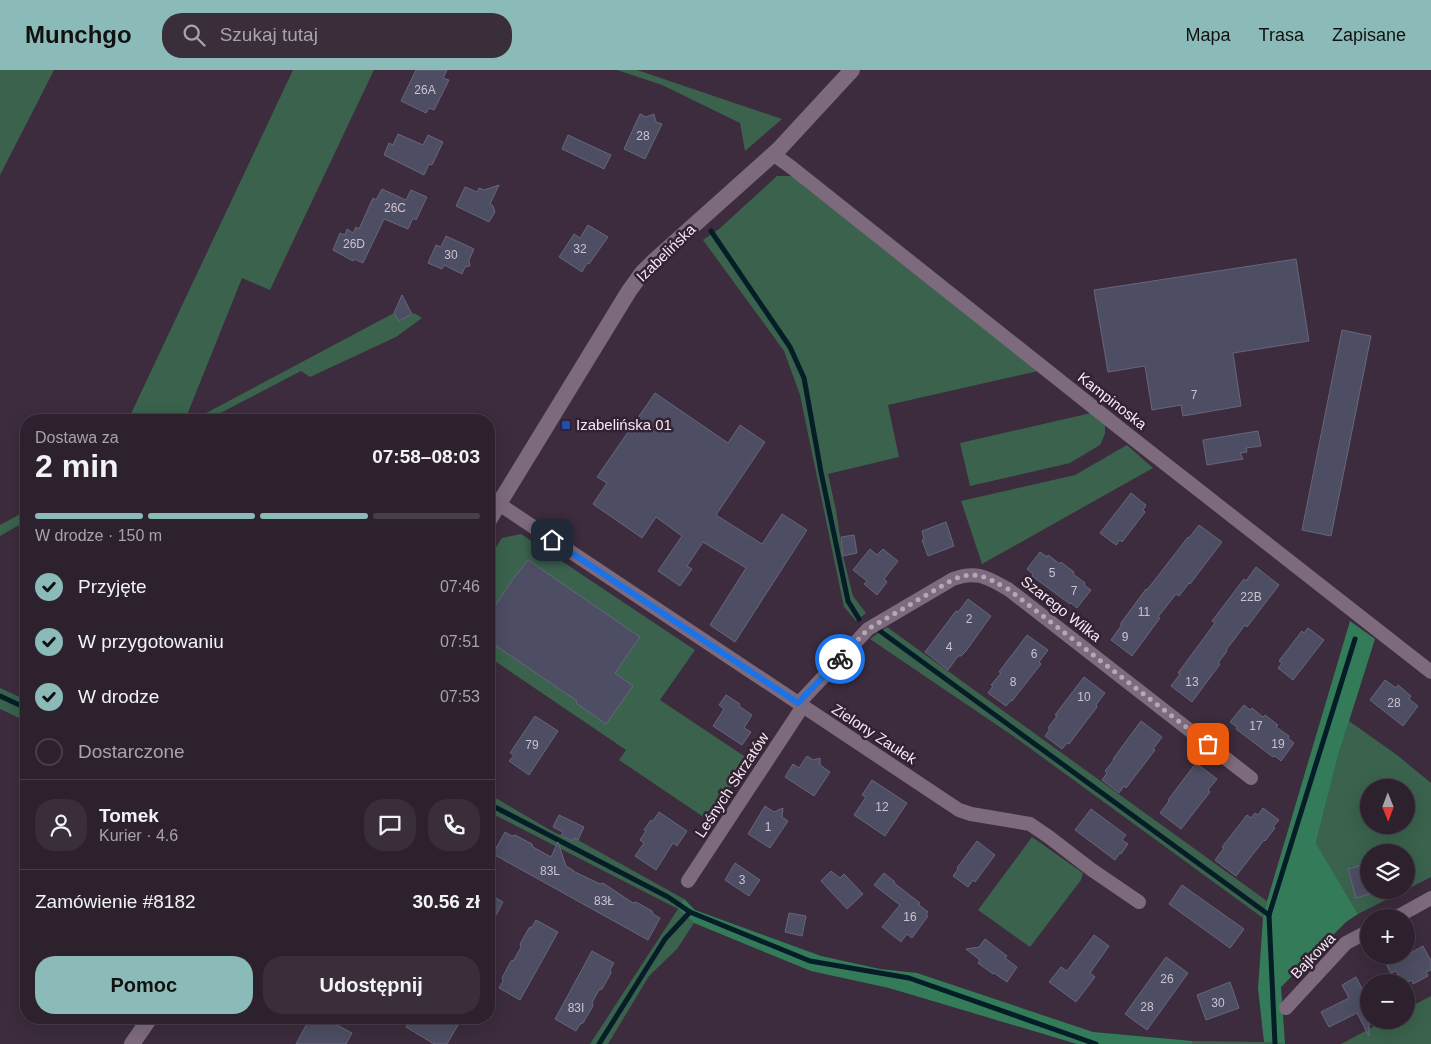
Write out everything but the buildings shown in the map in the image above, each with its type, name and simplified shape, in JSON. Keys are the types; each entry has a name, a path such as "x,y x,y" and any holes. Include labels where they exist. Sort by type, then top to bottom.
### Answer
{"street":[{"name":"Izabelińska","path":"495,510 629,291 642,273 773,154 852,70"},
{"name":"Kampinoska","path":"773,154 1431,672"},
{"name":"Zielony Zaułek","path":"499,504 960,810 971,814 1030,824 1138,902"},
{"name":"Szarego Wilka","path":"801,705 868,629 954,579 962,575 976,574 987,577 1008,589 1251,778"},
{"name":"Leśnych Skrzatów","path":"688,881 801,705"},
{"path":"1411,909 1431,898"},
{"name":"Bajkowa","path":"1286,1008 1346,943 1360,936"},
{"path":"132,1044 146,1024"}],"green space":[{"path":"0,70 54,70 0,175"},
{"path":"293,70 374,70 270,290 242,278 187,414 131,414"},
{"path":"617,70 637,70 782,119 745,151 740,123 662,85"},
{"path":"777,176 793,176 1038,371 888,405 899,457 828,474 843,556 853,596 866,613 856,621 844,607 800,395 784,351 703,240 719,229"},
{"path":"394,313 399,321 414,313 422,318 396,337 310,377 301,371 219,414 204,414"},
{"path":"1091,413 1105,424 1105,434 1100,445 1070,463 970,486 960,443"},
{"path":"1127,445 1153,468 982,564 961,501 1075,475"},
{"path":"20,514 20,524 0,536 0,525"},
{"path":"521,534 695,650 660,700 750,760 708,820 619,760 626,750 495,661 495,549 502,538"},
{"path":"1350,621 1375,639 1338,756 1316,843 1358,914 1346,922 1281,987 1285,1044 1264,1042 1258,988 1263,918"},
{"path":"887,627 1267,901 1263,918 1016,738 870,639"},
{"path":"0,688 20,697 20,718 0,709"},
{"path":"1349,721 1397,755 1431,783 1431,877 1415,885 1415,844 1360,844 1360,899 1387,899 1368,909 1360,909 1358,914 1316,843"},
{"path":"495,798 550,830 572,841 574,838 578,840 684,899 678,909 495,815"},
{"path":"1032,837 1083,873 1081,880 1030,947 978,910"},
{"path":"684,899 695,910 821,956 880,969 917,973 1093,1032 1192,1041 1192,1044 1077,1044 889,988 811,971 694,923 678,909"},
{"path":"678,909 694,923 677,949 649,976 608,1044 590,1044"},
{"path":"1431,996 1431,1044 1341,1044 1369,1029 1415,1029 1415,1004"},
{"path":"1192,1041 1264,1042 1285,1044 1192,1044"}],"waterway":[{"path":"711,231 790,347 804,378 821,472 848,601 859,619"},
{"path":"880,631 1269,915"},
{"path":"1275,1044 1269,915 1355,639"},
{"path":"0,696 20,705"},
{"path":"495,807 668,897 690,912 810,961 909,978 1096,1044"},
{"path":"599,1044 665,939 690,912"}],"way so far":[{"path":"840,659 876,623 962,575 976,574 987,577 1008,589 1208,744"}],"place":[{"name":"Izabelińska 01","path":"566,425"}],"route":[{"path":"552,540 798,703 840,659"}]}
